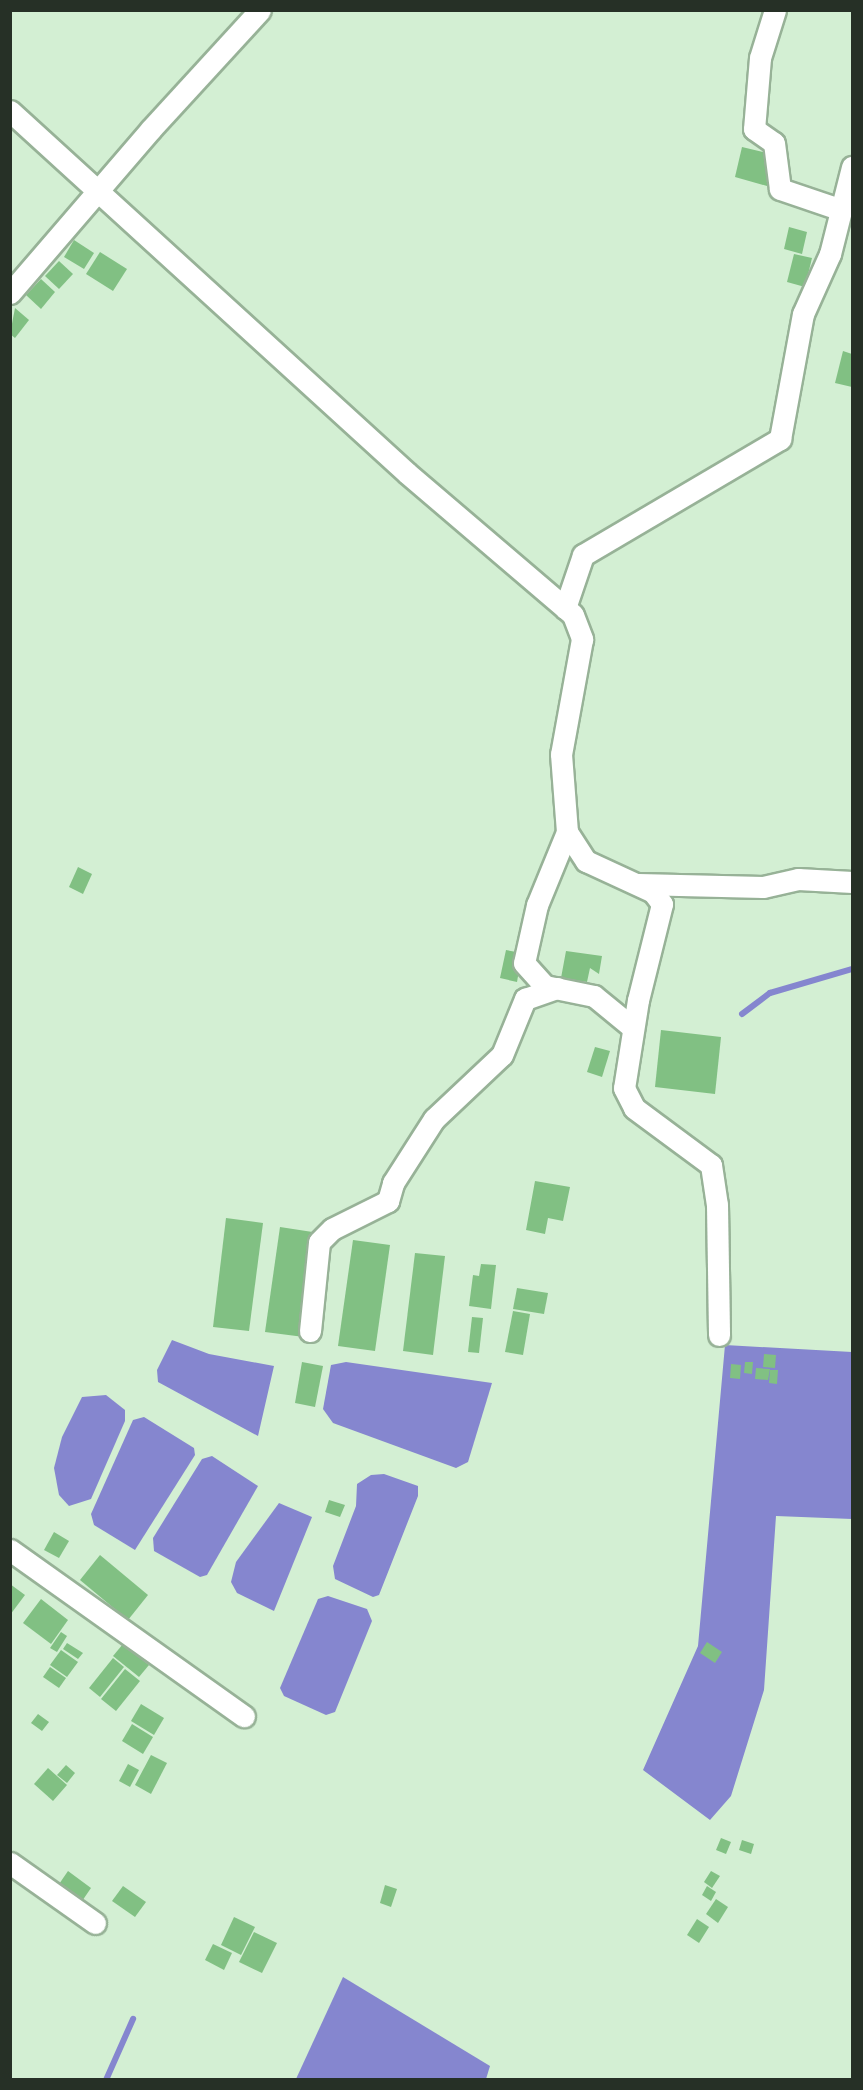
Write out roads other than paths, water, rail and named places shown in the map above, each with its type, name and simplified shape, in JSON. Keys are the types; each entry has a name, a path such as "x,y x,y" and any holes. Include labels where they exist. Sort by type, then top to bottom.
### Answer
{"street":[{"path":"10,293 101,191 151,129 260,10"},
{"path":"776,10 760,58 754,129 774,143 780,189 842,210"},
{"path":"10,111 101,191 407,473 565,608 577,622 582,639 561,754 567,832 531,924 524,963 545,986 594,996 633,1028"},
{"path":"565,608 583,555 780,439 803,314 830,254 852,167"},
{"path":"567,832 586,861 652,892 662,904 633,1028 624,1088 634,1108 711,1165 717,1205 719,1335"},
{"path":"634,884 763,887 798,879 852,882"},
{"path":"310,1331 319,1242 332,1229 388,1201 393,1183 434,1119 502,1054 525,999 557,988"},
{"path":"10,1550 244,1716"},
{"path":"10,1863 95,1923"}],"water":[{"path":"172,1340 209,1354 274,1366 258,1436 158,1382 157,1370"},
{"path":"725,1345 852,1352 852,1519 776,1516 764,1690 731,1796 710,1820 643,1770 698,1646"},
{"path":"346,1362 492,1383 468,1462 456,1468 333,1423 323,1409 331,1365"},
{"path":"106,1395 125,1410 125,1421 91,1499 69,1506 59,1495 54,1468 62,1437 82,1397"},
{"path":"144,1417 194,1448 195,1455 135,1550 94,1525 91,1514 133,1420"},
{"path":"212,1456 258,1486 207,1575 200,1577 154,1551 153,1538 202,1459"},
{"path":"384,1474 418,1486 418,1496 379,1595 373,1597 335,1579 333,1566 356,1506 357,1484 371,1475"},
{"path":"279,1503 312,1517 274,1611 237,1593 231,1582 236,1562"},
{"path":"328,1596 367,1609 372,1621 335,1712 326,1715 284,1696 280,1688 318,1599"},
{"path":"343,1977 490,2066 486,2079 296,2079"}],"waterway":[{"path":"742,1014 770,993 852,969"},
{"path":"106,2080 133,2019"}]}
